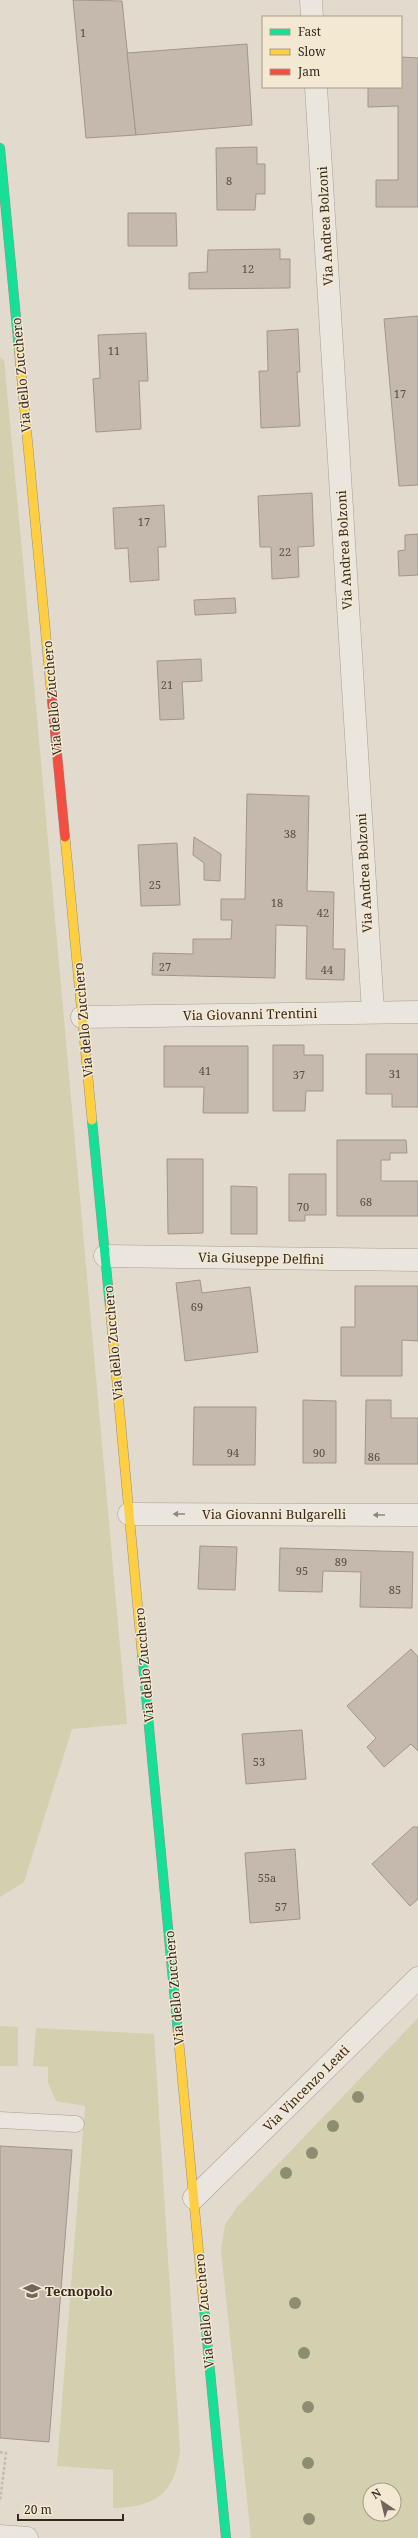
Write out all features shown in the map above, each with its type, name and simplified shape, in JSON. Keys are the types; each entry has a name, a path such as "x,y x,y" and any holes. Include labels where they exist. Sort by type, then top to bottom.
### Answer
{"street":[{"path":"311,0 312,16"},
{"name":"Via Andrea Bolzoni","path":"316,88 372,1012"},
{"name":"Via dello Zucchero","path":"0,148 226,2538"},
{"name":"Via Giovanni Trentini","path":"82,1017 418,1012"},
{"name":"Via Giuseppe Delfini","path":"105,1256 418,1260"},
{"name":"Via Giovanni Bulgarelli","path":"129,1514 418,1515"},
{"name":"Via Vincenzo Leati","path":"194,2198 418,1978"},
{"path":"0,2536 28,2538"}],"lane":[{"path":"0,2120 76,2124"}],"path":[{"path":"0,2452 6,2453 0,2501"}],"shaded area":[{"path":"0,357 4,360 22,550 127,1724 72,1729 24,1882 0,1897"},
{"path":"418,2018 418,2538 251,2538 221,2250 225,2225 237,2207"},
{"path":"0,2026 18,2027 18,2066 0,2066"},
{"path":"36,2028 154,2034 180,2451 177,2466 168,2488 152,2501 141,2505 113,2508 113,2470 57,2466 85,2106 56,2101 48,2083 48,2067 33,2066"}],"building":[{"path":"73,0 122,1 136,135 86,138"},
{"path":"247,44 252,125 136,135 127,53"},
{"path":"402,57 418,58 418,207 376,207 376,180 398,180 398,106 368,107 368,88 402,88"},
{"path":"257,147 257,164 265,164 265,194 256,194 255,210 217,210 216,148"},
{"path":"128,213 176,213 177,246 128,246"},
{"path":"280,249 280,259 290,259 290,288 189,289 189,273 207,272 208,250"},
{"path":"418,316 418,485 399,486 384,319"},
{"path":"298,329 300,372 297,372 300,426 261,428 259,371 268,371 267,331"},
{"path":"146,333 148,381 139,381 141,429 96,432 93,379 100,378 98,335"},
{"path":"312,493 314,546 298,547 299,577 272,579 271,547 260,547 258,496"},
{"path":"164,505 166,547 158,547 159,580 130,582 128,548 115,549 113,508"},
{"path":"418,534 418,575 399,576 398,551 405,550 405,535"},
{"path":"235,598 236,613 195,615 194,600"},
{"path":"201,659 202,681 182,682 184,719 160,720 157,661"},
{"path":"247,794 309,796 307,891 334,892 333,949 345,949 344,980 306,979 307,926 276,925 275,978 152,975 153,953 193,954 193,939 231,939 232,920 221,920 221,899 245,899"},
{"path":"194,837 221,854 220,881 204,880 204,863 193,855"},
{"path":"177,843 180,905 141,906 138,845"},
{"path":"273,1045 304,1045 304,1055 323,1055 323,1091 306,1091 305,1111 273,1111"},
{"path":"164,1046 248,1046 248,1113 203,1113 204,1087 164,1087"},
{"path":"366,1054 418,1054 418,1107 392,1107 392,1094 366,1094"},
{"path":"337,1140 406,1140 407,1153 390,1153 390,1160 381,1160 381,1181 418,1181 418,1216 337,1216"},
{"path":"167,1159 203,1159 203,1233 168,1234"},
{"path":"289,1174 326,1174 326,1215 305,1215 305,1221 289,1221"},
{"path":"231,1186 257,1187 257,1234 231,1234"},
{"path":"200,1280 202,1293 250,1287 258,1352 185,1361 176,1283"},
{"path":"355,1286 418,1286 418,1341 402,1340 402,1376 341,1376 341,1327 355,1327"},
{"path":"303,1400 336,1401 336,1463 303,1463"},
{"path":"366,1400 391,1400 391,1418 418,1418 418,1464 365,1464"},
{"path":"194,1407 256,1407 255,1465 193,1465"},
{"path":"200,1546 237,1547 235,1590 198,1589"},
{"path":"280,1548 413,1552 412,1608 360,1607 361,1572 323,1571 322,1592 279,1591"},
{"path":"411,1649 418,1657 418,1751 411,1744 384,1767 367,1747 376,1738 347,1706"},
{"path":"302,1730 306,1779 246,1784 242,1734"},
{"path":"413,1827 418,1827 418,1899 410,1906 372,1864"},
{"path":"295,1849 300,1919 250,1923 245,1853"},
{"name":"Tecnopolo","path":"0,2146 72,2150 49,2442 0,2438"}],"traffic: fast":[{"path":"0,148 19,350"},
{"path":"92,1120 110,1307"},
{"path":"142,1653 178,2033"},
{"path":"204,2308 226,2538"}],"traffic: slow":[{"path":"19,350 51,690"},
{"path":"65,837 92,1120"},
{"path":"110,1307 142,1653"},
{"path":"178,2033 204,2308"}],"traffic: jam":[{"path":"51,690 65,837"}],"place":[{"name":"Tecnopolo","path":"32,2291"}]}
